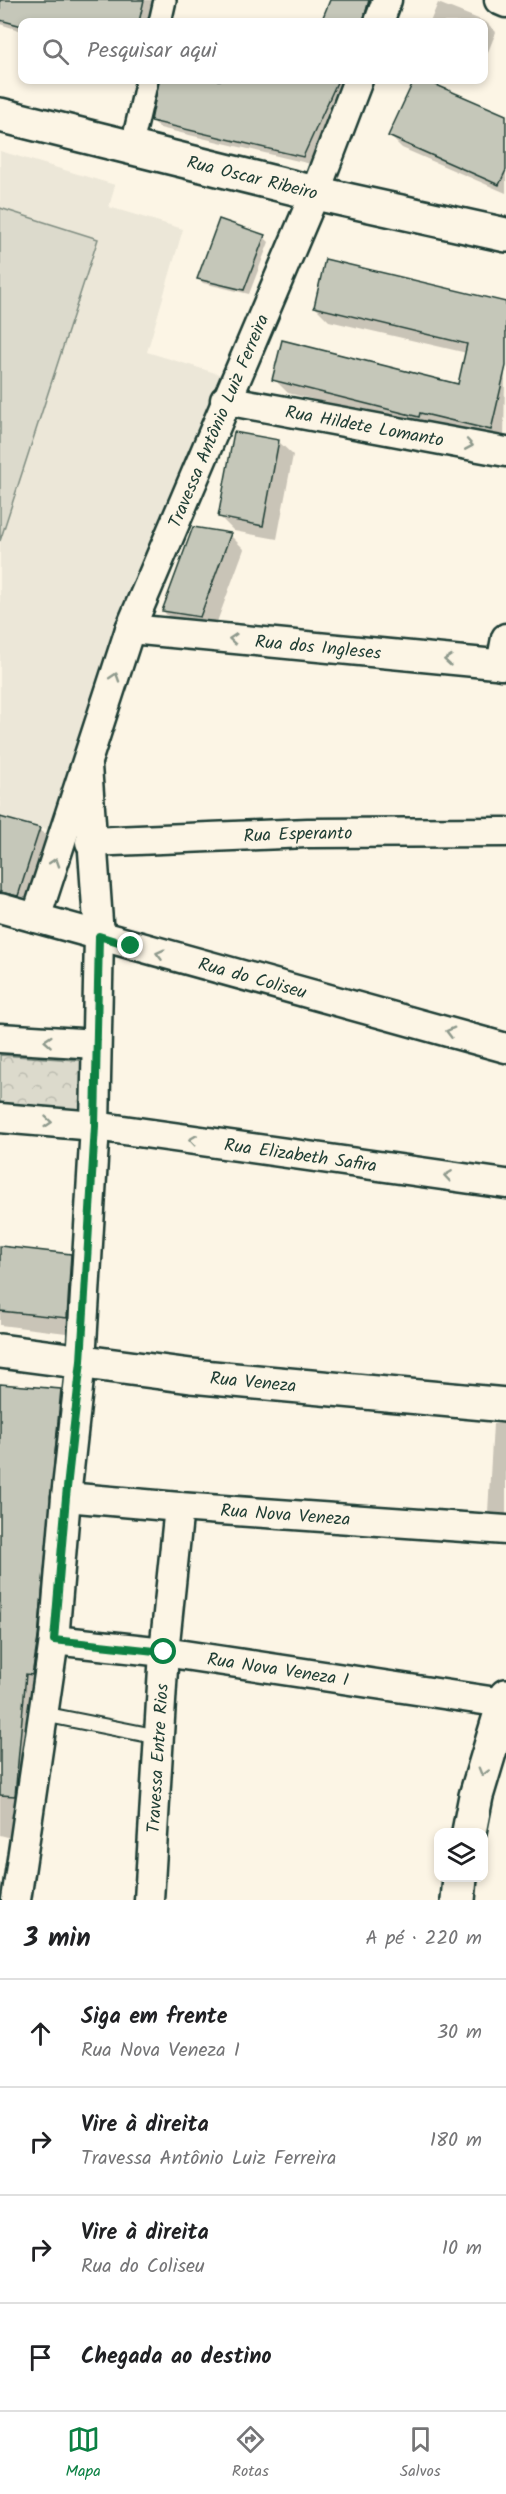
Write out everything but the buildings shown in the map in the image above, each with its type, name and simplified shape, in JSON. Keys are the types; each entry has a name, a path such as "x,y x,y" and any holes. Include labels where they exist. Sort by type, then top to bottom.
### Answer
{"main road":[{"name":"Rua Oscar Ribeiro","path":"0,115 315,193 506,235"},
{"name":"Rua Veneza","path":"0,1351 191,1376 506,1405"},
{"path":"470,1828 476,1796 505,1700"},
{"path":"458,1900 460,1882"}],"street":[{"path":"161,18 165,0"},
{"path":"380,18 387,0"},
{"path":"499,0 506,3"},
{"path":"131,149 146,84"},
{"name":"Travessa Antônio Luiz Ferreira","path":"36,918 130,629 225,400 315,193 356,84"},
{"name":"Rua Hildete Lomanto","path":"225,400 506,452"},
{"name":"Rua dos Ingleses","path":"130,629 504,656"},
{"name":"Travessa Antônio Luiz Ferreira","path":"16,1900 54,1640 66,1497 81,1361 95,1126 99,936 90,842 87,766"},
{"name":"Rua Esperanto","path":"90,842 308,833 506,832"},
{"name":"Rua do Coliseu","path":"0,908 506,1048"},
{"path":"0,1038 96,1044"},
{"name":"Rua Elizabeth Safira","path":"0,1118 95,1126 506,1184"},
{"name":"Rua Nova Veneza","path":"66,1497 506,1530"},
{"name":"Travessa Entre Rios","path":"149,1900 164,1652 179,1507"},
{"name":"Rua Nova Veneza I","path":"54,1640 164,1652 505,1700"}],"lane":[{"path":"43,1714 159,1737"}],"shaded area":[{"path":"0,151 115,185 109,207 183,229 147,352 235,379 57,831 0,819 0,540 98,240 0,208"}],"green space":[{"path":"0,208 98,239 0,541"},
{"path":"0,1055 107,1062 102,1115 0,1106"}],"route":[{"path":"131,946 99,936 95,1126 81,1361 66,1497 54,1640 164,1652"}]}
